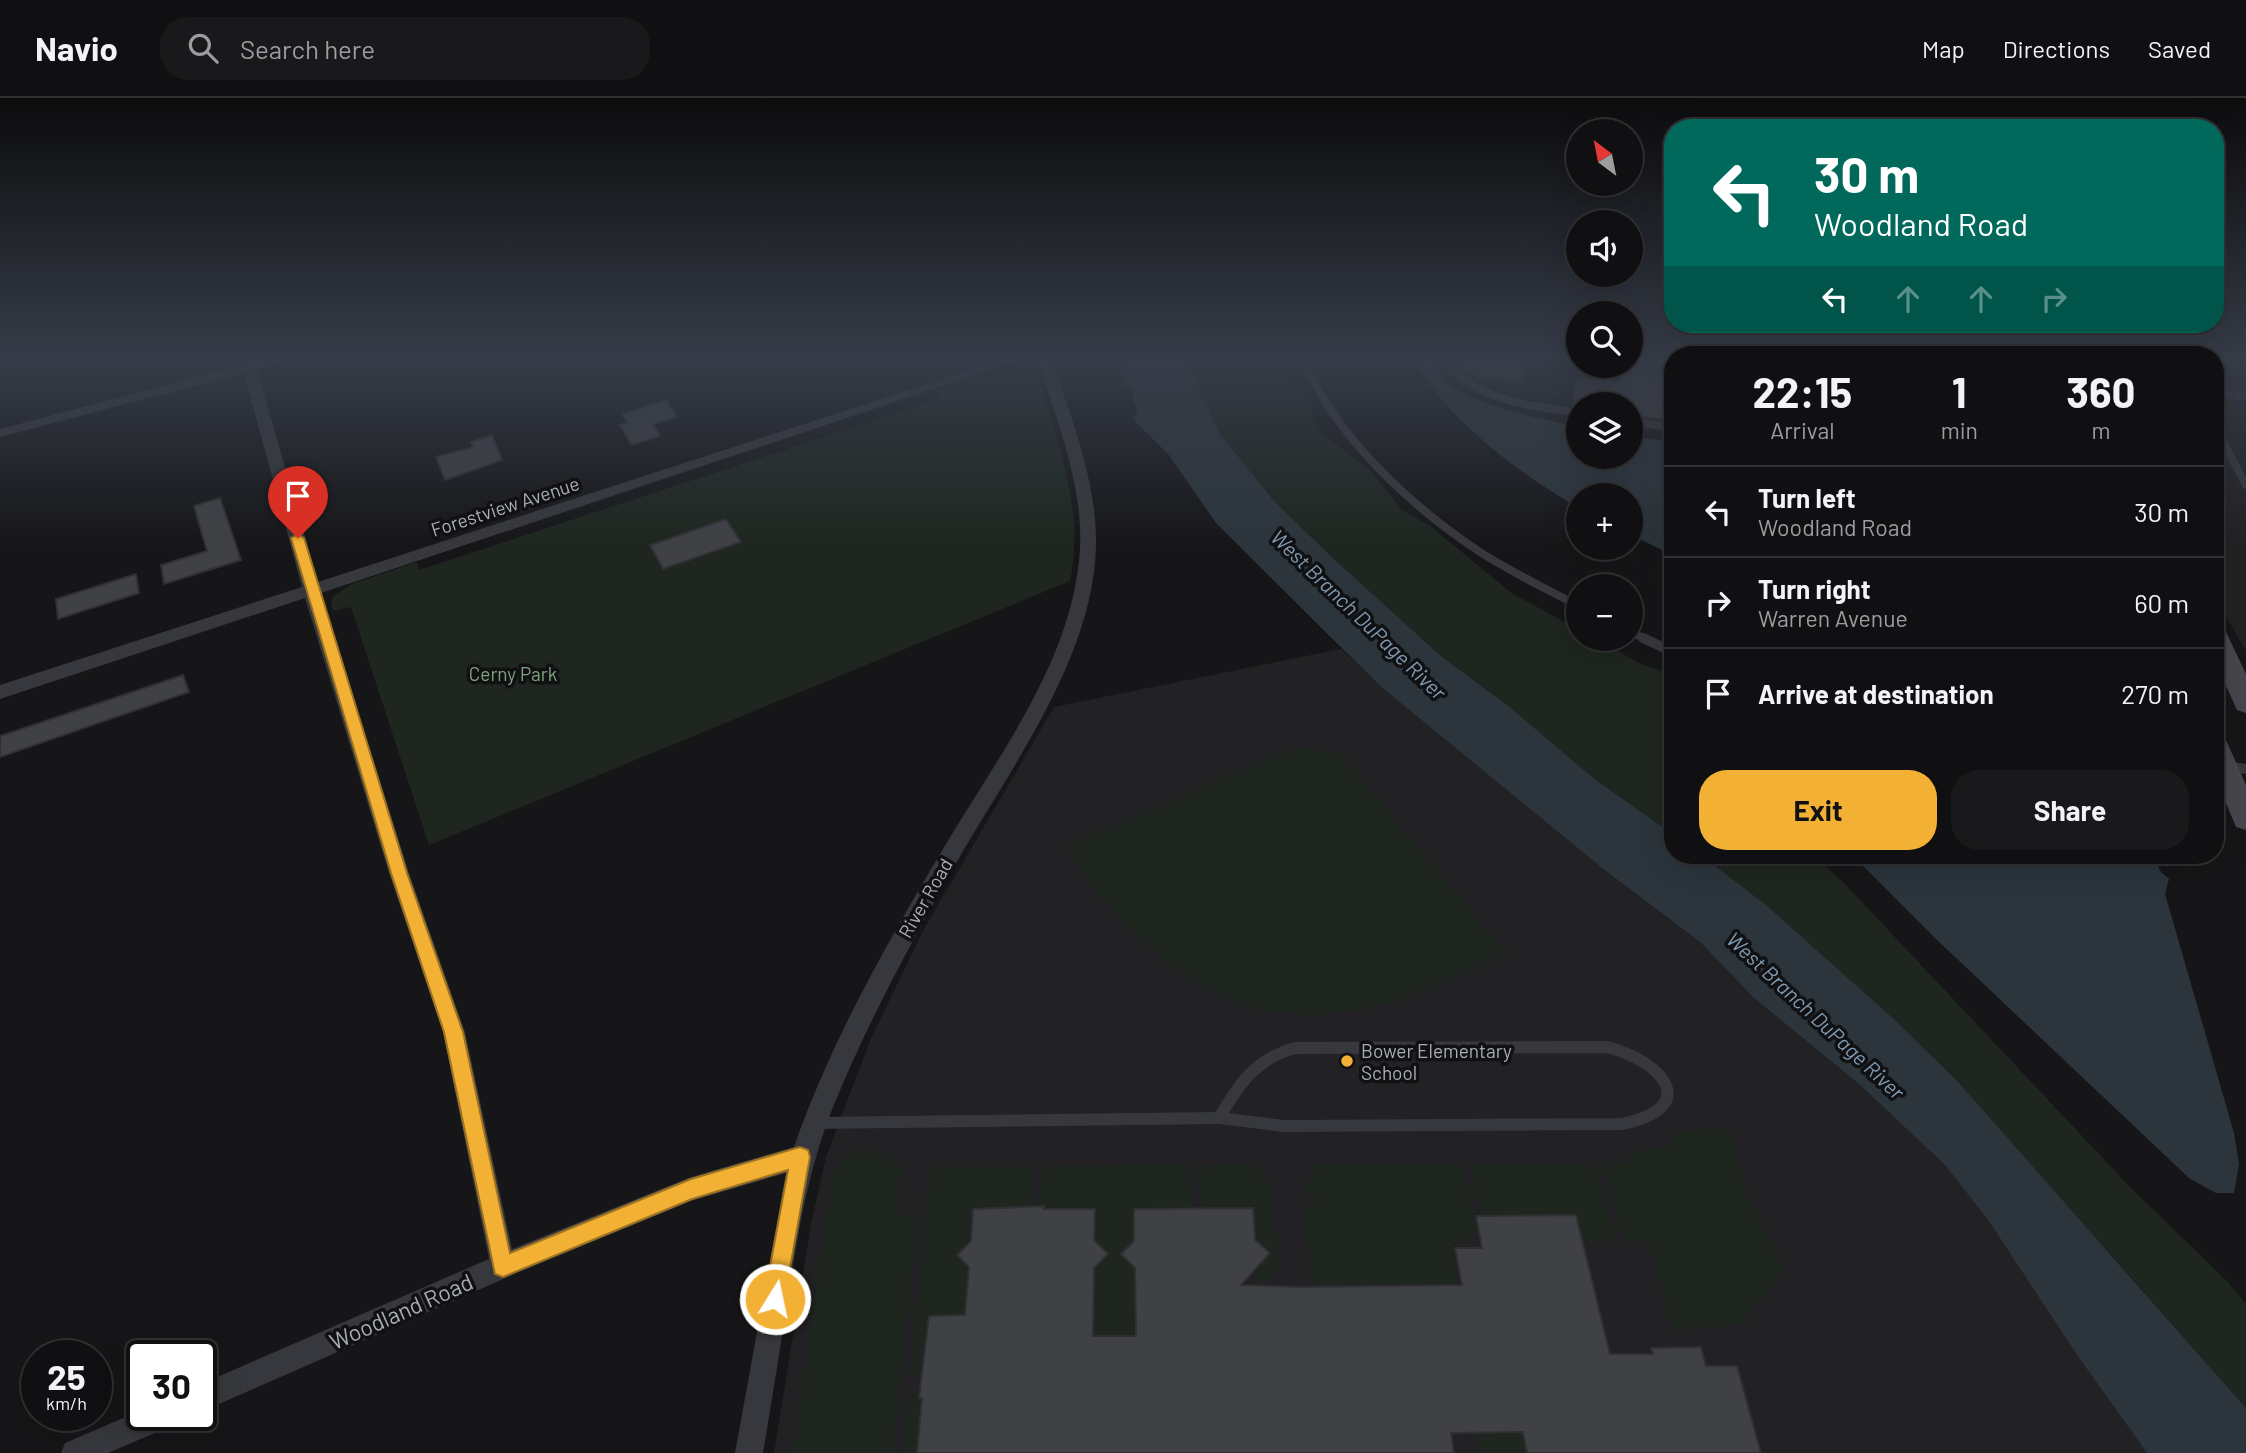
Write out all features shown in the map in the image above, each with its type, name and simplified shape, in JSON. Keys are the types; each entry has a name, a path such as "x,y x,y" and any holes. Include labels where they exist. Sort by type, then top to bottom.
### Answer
{"main road":[{"path":"2224,654 2246,703"},
{"path":"2225,761 2246,819"}],"street":[{"path":"0,433 45,420"},
{"path":"265,420 312,592 399,873 454,1032 503,1266"},
{"name":"Forestview Avenue","path":"0,692 832,420"},
{"name":"River Road","path":"749,1453 800,1157 883,971 1046,690 1075,622 1086,573 1087,512 1081,476 1064,420"},
{"name":"Woodland Road","path":"217,1391 503,1266 691,1189 800,1157"},
{"path":"75,1453 126,1431"}],"lane":[{"path":"1337,420 1375,463 1479,551 1566,599"},
{"path":"1643,423 1664,426"},
{"path":"2224,443 2246,485"},
{"path":"1643,638 1664,648"},
{"path":"814,1123 1219,1118 1284,1126 1622,1124 1640,1122 1663,1112 1668,1103 1669,1092 1658,1070 1648,1061 1635,1053 1608,1047 1295,1048 1260,1060 1245,1074 1219,1118"}],"shaded area":[{"path":"2224,420 2246,420 2246,651 2224,613"},
{"name":"Bower Elementary School","path":"1341,649 1380,686 1602,868 1700,942 1754,998 1859,1084 1945,1165 1988,1220 2079,1358 2147,1453 774,1453 811,1224 826,1157 871,1038 924,929 1054,707"}],"green space":[{"name":"Cerny Park","path":"875,420 1051,420 1072,503 1074,555 1070,581 429,845 351,607 333,611 331,602 333,596 352,584 417,562 419,570"},
{"path":"1213,420 1313,420 1327,438 1368,468 1402,510 1430,526 1513,594 1566,623 1566,651 1617,651 1648,666 1664,670 1664,828 1597,781 1507,705 1441,656 1274,501 1220,434"},
{"path":"1298,746 1341,755 1505,952 1460,975 1371,1007 1327,1014 1284,1013 1241,1003 1198,983 1142,941 1096,890 1068,846"},
{"path":"1712,864 1824,864 2130,1187 2227,1281 2246,1304 2246,1408 2116,1260 1895,1020 1765,904"},
{"path":"1723,1129 1732,1137 1746,1192 1784,1269 1741,1325 1672,1329 1649,1241 1624,1243 1604,1170 1608,1163 1630,1163 1628,1152 1664,1148 1679,1131"},
{"path":"861,1149 877,1151 902,1164 896,1216 918,1215 893,1453 793,1453 832,1175 841,1160"},
{"path":"1456,1163 1464,1170 1478,1234 1451,1246 1477,1393 1430,1285 1313,1287 1303,1215 1317,1202 1301,1187 1314,1174 1312,1168 1315,1165"},
{"path":"1476,1163 1589,1163 1598,1171 1617,1242 1582,1240 1575,1215 1481,1216 1471,1170"},
{"path":"1184,1165 1190,1172 1192,1207 1134,1210 1134,1241 1121,1254 1135,1268 1136,1336 1093,1336 1094,1268 1107,1254 1094,1240 1094,1209 1038,1207 1041,1172 1048,1166"},
{"path":"1204,1165 1252,1165 1269,1182 1280,1268 1259,1291 1258,1266 1269,1253 1255,1240 1253,1209 1200,1206 1198,1172"},
{"path":"938,1166 1027,1166 1034,1173 1032,1207 973,1210 971,1241 957,1255 969,1267 965,1315 929,1316 921,1379 910,1374 930,1172"},
{"path":"920,1393 922,1398 917,1453 902,1453 908,1399"},
{"path":"1475,1432 1523,1432 1527,1453 1479,1453"}],"water":[{"name":"West Branch DuPage River","path":"1213,420 1220,434 1274,501 1441,656 1507,705 1597,781 1664,828 1664,864 1712,864 1765,904 1895,1020 1958,1082 2246,1408 2246,1453 2147,1453 2079,1358 1988,1220 1945,1165 1859,1084 1754,998 1700,942 1602,868 1380,686 1216,523 1169,455 1136,422"},
{"path":"1461,420 1549,420 1566,424 1566,469 1643,469 1643,438 1664,441 1664,551 1643,541 1643,483 1566,483 1566,500 1532,479"},
{"path":"1861,864 2157,864 2169,879 2165,894 2234,1133 2239,1164 2234,1193 2216,1193 2189,1178 1936,939"}],"building":[{"path":"626,420 666,420 653,424 660,436 632,445 620,425 628,423"},
{"path":"492,435 502,460 445,480 436,457 473,447 471,442"},
{"path":"220,498 241,560 164,584 161,565 207,551 194,506"},
{"path":"726,519 741,542 663,569 650,545"},
{"path":"136,574 139,593 58,619 56,599"},
{"path":"183,675 189,692 0,757 0,736"},
{"path":"1045,1206 1044,1209 1095,1209 1094,1240 1108,1254 1094,1268 1093,1336 1136,1336 1135,1268 1121,1254 1134,1241 1134,1209 1253,1208 1255,1240 1270,1253 1241,1285 1300,1287 1462,1285 1455,1248 1482,1248 1476,1216 1576,1215 1610,1354 1653,1354 1651,1348 1701,1347 1706,1366 1737,1366 1761,1453 1527,1453 1523,1432 1451,1433 1454,1453 917,1453 922,1398 919,1398 929,1316 965,1315 969,1267 957,1255 971,1241 973,1209"}],"place":[{"name":"Bower Elementary School","path":"1347,1061"}],"route":[{"path":"298,538 312,592 399,873 454,1032 503,1266 691,1189 800,1157 775,1299"}]}
